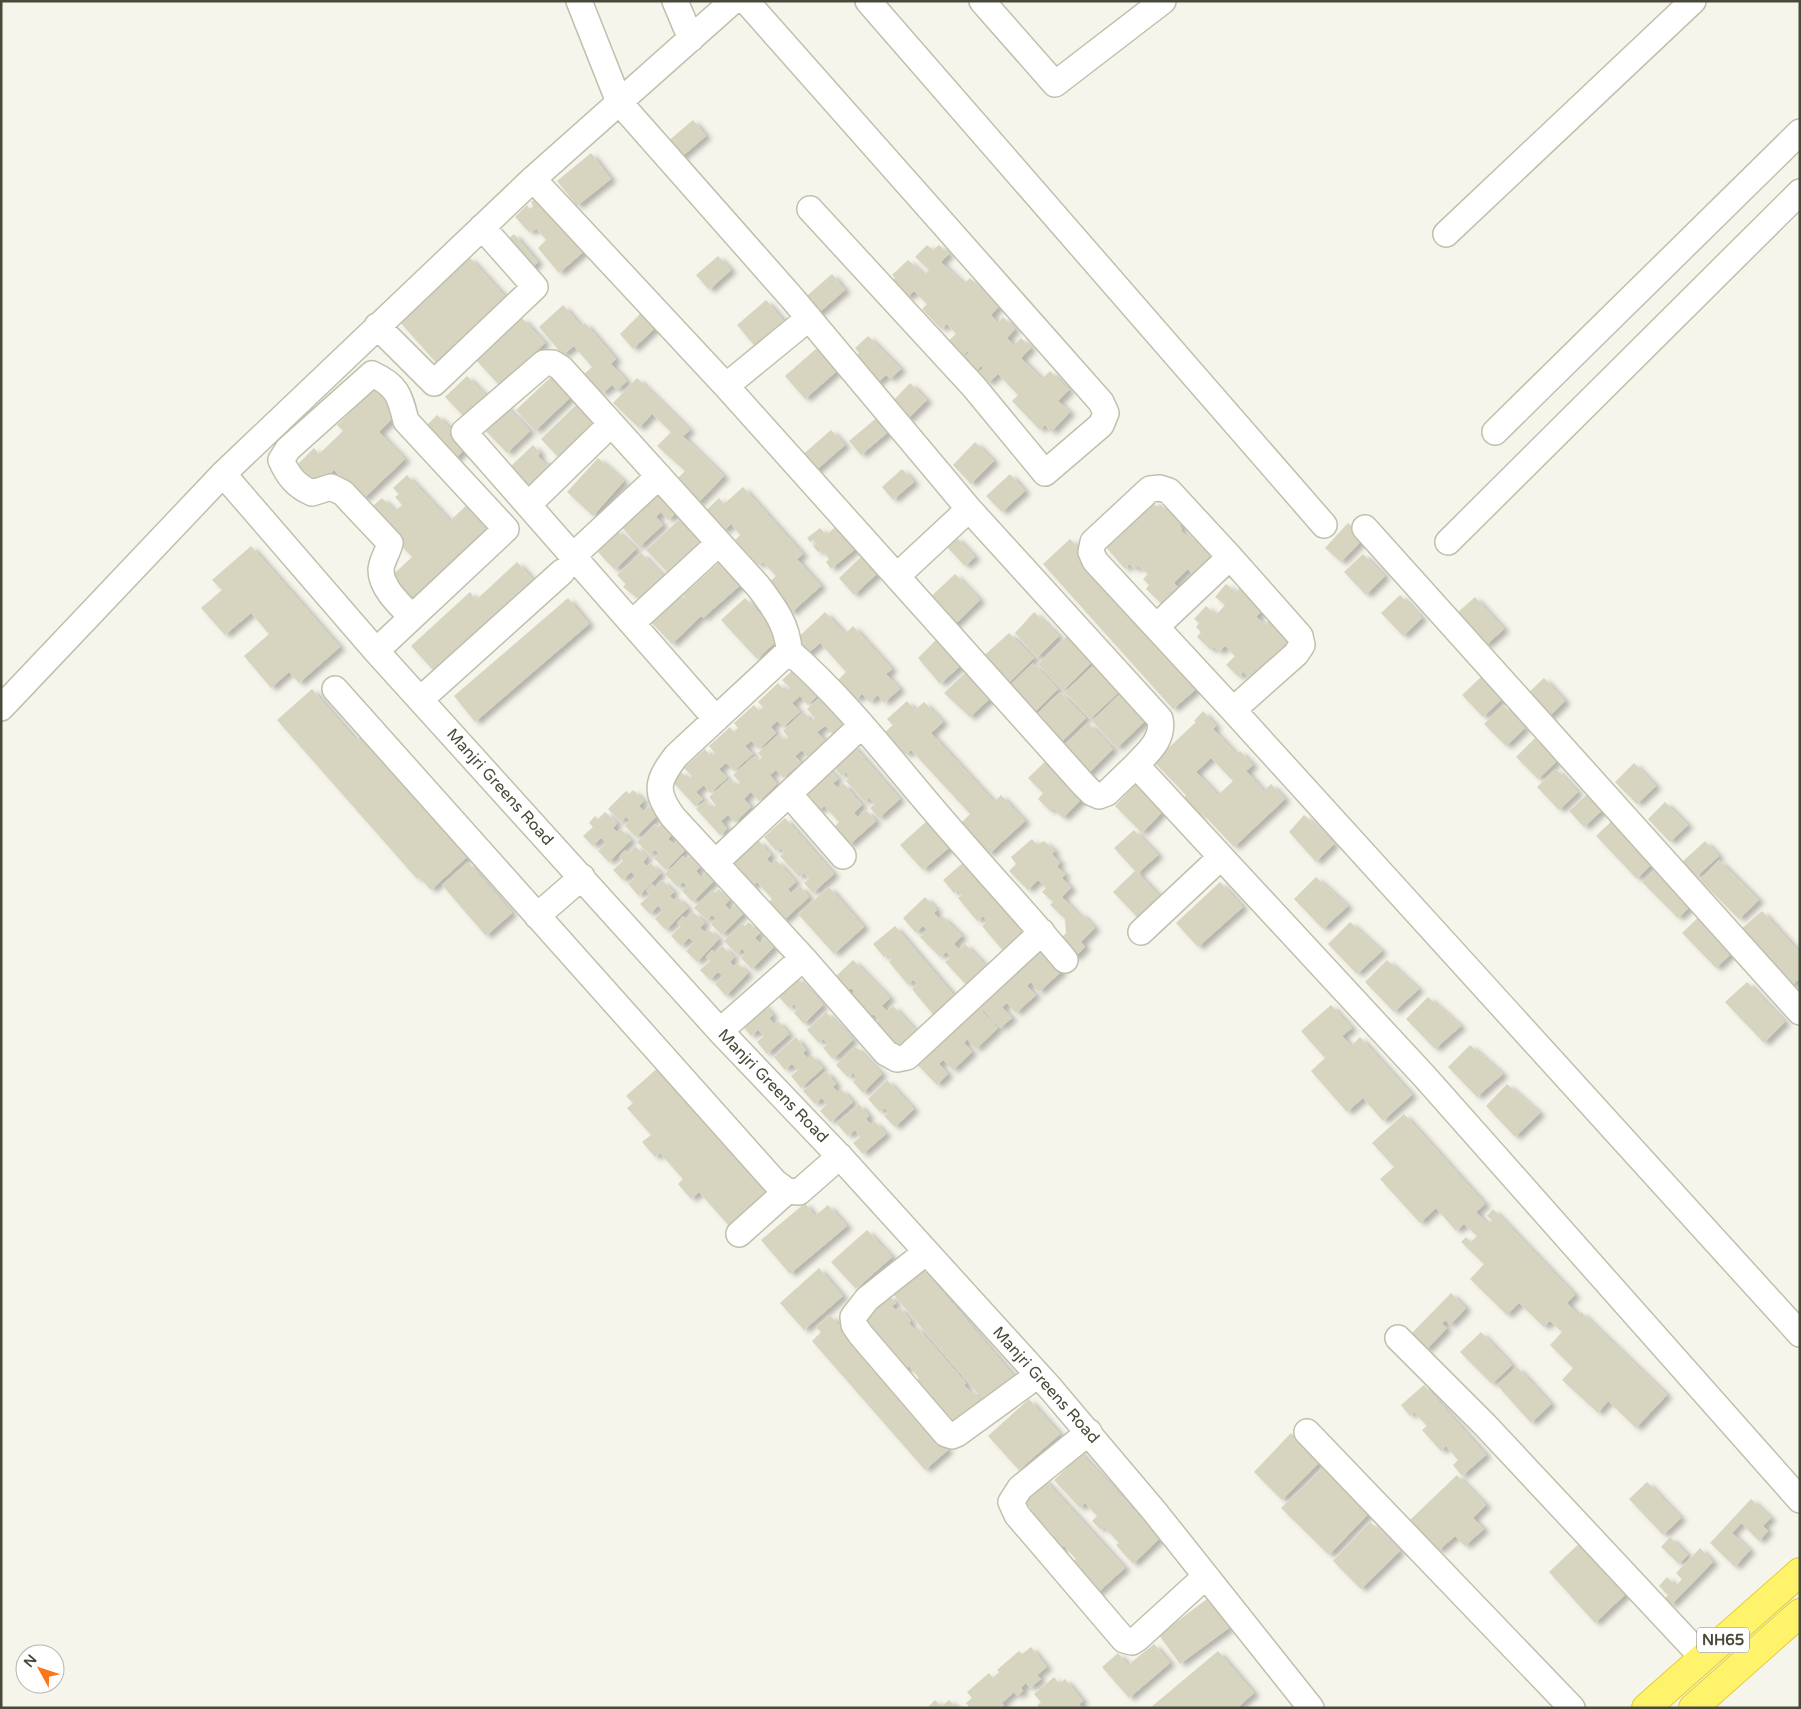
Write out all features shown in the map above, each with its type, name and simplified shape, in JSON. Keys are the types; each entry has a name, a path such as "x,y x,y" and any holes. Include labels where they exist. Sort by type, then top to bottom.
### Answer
{"highway":[{"name":"NH65","path":"1646,1708 1800,1572"},
{"name":"NH65","path":"1693,1708 1800,1613"}],"street":[{"path":"533,180 726,386 1092,793 1099,796 1107,793 1136,765 1159,739 1162,729 1160,719 969,509 809,318 619,102 580,1"},
{"path":"675,1 691,39"},
{"path":"1,708 223,474 533,180 733,1"},
{"path":"746,1 1101,402 1106,413 1101,425 1045,473 974,387 810,208"},
{"path":"868,1 1324,525"},
{"path":"982,1 1056,84 1163,1"},
{"path":"1446,234 1693,1"},
{"path":"1495,432 1800,132"},
{"path":"1448,542 1800,192"},
{"path":"378,326 434,383 535,287 482,228"},
{"path":"726,386 809,318"},
{"path":"716,719 632,623 567,564 528,505 464,432 544,363 553,363 561,368 758,586 773,606 789,637 789,651 716,719 676,756 664,773 659,786 662,802 673,817 803,958 886,1053 897,1059 907,1057 1042,932"},
{"path":"376,650 412,617 506,529 406,421 400,397 387,381 372,374 295,443 280,460 286,472 298,487 312,493 331,487 343,493 390,543 381,569 383,581 395,599 412,617"},
{"path":"528,505 611,424"},
{"name":"Manjri Greens Road","path":"223,474 376,650 720,1031 840,1156 925,1253 1089,1432 1311,1708"},
{"path":"421,700 658,476"},
{"path":"1233,710 1296,654 1302,646 1300,636 1169,491 1160,488 1150,489 1093,542 1091,552 1095,561 1233,710 1800,1334"},
{"path":"897,576 969,509"},
{"path":"1365,528 1800,1012"},
{"path":"632,623 719,543"},
{"path":"1156,626 1230,557"},
{"path":"789,651 812,671 862,725 1065,960"},
{"path":"334,689 775,1182 787,1191 799,1192 840,1156"},
{"path":"715,863 862,725"},
{"path":"1136,765 1425,1078 1800,1500"},
{"path":"789,794 843,856"},
{"path":"1141,932 1221,857"},
{"path":"537,916 582,877"},
{"path":"720,1031 803,958"},
{"path":"739,1234 787,1191"},
{"path":"925,1253 866,1299 853,1317 854,1325 861,1335 946,1434 952,1436 957,1434 1038,1375"},
{"path":"1398,1338 1491,1432 1703,1658"},
{"path":"1089,1432 1020,1488 1011,1502 1017,1515 1124,1640 1132,1642 1138,1638 1206,1576"},
{"path":"1307,1432 1572,1708"}],"building":[{"path":"693,120 706,136 679,159 666,143"},
{"path":"591,153 611,179 577,206 557,181"},
{"path":"542,193 588,248 559,273 538,248 546,240 537,229 529,232 515,217 527,205 530,209 533,206 531,202"},
{"path":"514,234 538,262 526,273 502,244"},
{"path":"927,245 933,250 939,245 949,254 941,262 964,284 970,278 999,306 991,315 998,323 1003,317 1015,329 1007,338 1014,345 1021,338 1031,348 1021,358 1042,379 1050,371 1069,390 1058,401 1070,412 1051,432 1045,425 1040,430 1012,401 1018,395 998,374 988,383 978,373 983,368 981,366 975,372 963,358 969,353 968,351 961,357 947,342 956,334 947,324 941,329 922,309 927,304 914,291 907,298 891,282 895,278 892,275 908,260 924,275 929,270 915,257"},
{"path":"718,256 731,270 709,290 696,275"},
{"path":"469,257 511,303 440,367 399,321"},
{"path":"832,274 845,290 814,317 801,301"},
{"path":"766,300 788,326 759,351 737,325"},
{"path":"563,305 581,326 585,323 616,359 611,364 627,381 617,390 612,385 602,394 584,374 592,367 574,346 563,355 539,327"},
{"path":"645,309 659,324 633,349 620,334"},
{"path":"522,318 545,343 499,385 476,360"},
{"path":"868,336 901,369 890,379 886,375 876,384 852,360 859,353 855,348"},
{"path":"817,348 837,371 805,399 785,376"},
{"path":"554,374 573,395 535,431 516,410"},
{"path":"467,376 491,401 469,422 445,397"},
{"path":"637,378 690,430 683,436 724,476 697,504 674,482 685,471 657,446 671,432 652,414 639,428 613,403"},
{"path":"910,383 927,400 907,420 890,404"},
{"path":"376,388 399,412 379,432 405,459 363,499 334,470 313,490 293,469 314,448 319,454 343,431 337,425"},
{"path":"504,404 530,431 507,453 481,426"},
{"path":"577,404 599,426 562,461 541,439"},
{"path":"437,415 468,446 454,460 423,429"},
{"path":"880,415 892,429 861,455 849,441"},
{"path":"831,430 845,445 813,473 800,457"},
{"path":"975,442 994,461 971,484 953,465"},
{"path":"533,445 540,453 538,456 546,465 549,462 556,470 534,491 511,466"},
{"path":"598,458 624,481 593,516 567,492"},
{"path":"902,469 914,482 893,500 882,487"},
{"path":"1010,474 1025,491 1002,512 986,496"},
{"path":"407,475 450,521 473,499 496,523 408,604 386,581 412,557 368,510 382,498 395,511 402,505 395,497 399,494 393,488"},
{"path":"743,487 803,554 797,559 821,586 791,613 766,585 776,576 763,562 758,565 735,540 740,535 731,524 724,531 702,514 719,498 724,504"},
{"path":"659,489 679,511 668,520 661,512 656,517 663,525 639,547 619,524"},
{"path":"1152,502 1157,507 1160,504 1165,509 1171,504 1181,517 1178,520 1182,524 1179,526 1182,528 1181,531 1188,537 1190,535 1212,558 1199,581 1188,569 1174,583 1183,593 1162,604 1146,589 1149,585 1143,579 1148,574 1138,566 1135,569 1129,564 1125,569 1105,546"},
{"path":"683,516 707,542 671,576 646,550"},
{"path":"840,523 859,546 831,569 826,562 829,559 822,550 818,552 813,546 816,543 813,540 810,542 807,538 820,528 826,535"},
{"path":"1348,523 1364,538 1341,562 1325,548"},
{"path":"615,529 636,549 615,570 598,552"},
{"path":"956,537 975,557 965,566 946,546"},
{"path":"1070,539 1201,685 1173,709 1043,564"},
{"path":"251,546 340,647 299,683 289,672 271,688 244,656 269,634 251,613 225,635 201,608 222,590 212,580"},
{"path":"641,553 664,577 640,600 623,587 626,584 617,575"},
{"path":"864,554 880,571 854,595 839,578"},
{"path":"1363,554 1385,576 1366,595 1344,572"},
{"path":"723,559 744,582 703,618 683,595"},
{"path":"517,562 537,584 443,670 438,665 433,670 411,646 470,592 476,600"},
{"path":"955,574 980,600 950,629 925,602"},
{"path":"1226,584 1236,592 1243,585 1263,609 1256,617 1265,624 1272,617 1298,640 1249,685 1246,682 1249,677 1243,672 1239,677 1226,665 1235,656 1225,646 1219,652 1214,647 1211,650 1197,637 1201,632 1196,627 1199,623 1194,619 1206,606 1216,615 1225,605 1215,597"},
{"path":"678,592 701,616 672,644 649,620"},
{"path":"1400,595 1422,618 1403,636 1381,613"},
{"path":"1475,597 1504,629 1485,646 1457,613"},
{"path":"568,598 589,624 475,722 454,696"},
{"path":"745,598 781,637 757,659 721,620"},
{"path":"825,612 845,634 853,626 892,669 886,674 900,689 884,703 878,695 870,702 862,694 856,700 838,680 846,672 820,643 804,657 792,643"},
{"path":"1034,612 1059,636 1037,658 1015,633"},
{"path":"1009,633 1034,658 1004,688 978,661"},
{"path":"941,635 966,661 940,684 918,658"},
{"path":"1068,635 1093,661 1063,691 1038,664"},
{"path":"1033,663 1058,689 1028,719 1003,692"},
{"path":"1095,664 1121,690 1090,719 1065,692"},
{"path":"971,667 996,693 970,717 944,693"},
{"path":"794,669 818,695 808,705 800,696 792,703 800,712 783,727 777,721 771,727 776,733 759,749 751,741 745,746 753,754 734,771 726,763 719,769 727,778 710,793 704,785 696,792 703,799 695,806 671,780 680,771 688,780 692,776 684,768 705,749 711,757 715,753 709,746 730,727 734,732 738,728 734,723 754,705 759,711 763,707 758,702 778,683 786,692 790,688 782,680"},
{"path":"1481,677 1502,699 1483,717 1462,695"},
{"path":"1544,678 1565,701 1548,718 1526,695"},
{"path":"312,689 356,740 361,736 468,856 431,890 419,877 417,879 277,720"},
{"path":"1060,692 1086,718 1055,748 1030,721"},
{"path":"1122,692 1148,718 1117,748 1092,721"},
{"path":"819,698 843,725 833,734 825,726 817,732 825,741 807,757 802,750 795,756 801,763 783,778 776,770 770,775 777,784 759,801 751,792 744,799 751,807 735,822 728,815 721,821 727,829 720,835 696,809 705,801 712,809 716,805 709,797 729,779 736,786 740,782 733,775 754,756 759,761 762,757 758,753 779,734 784,740 788,737 783,731 803,712 811,721 815,718 807,709"},
{"path":"907,701 915,710 924,702 943,722 931,733 994,802 1001,795 1025,821 989,854 961,823 970,814 911,750 906,755 885,732 893,725 887,719"},
{"path":"1503,705 1525,728 1506,746 1484,724"},
{"path":"1203,711 1216,726 1213,729 1236,754 1240,751 1253,765 1246,771 1264,791 1271,784 1285,799 1234,847 1203,814 1201,816 1184,798 1186,795 1152,760 1162,754 1196,722 1194,721","holes":["1211,758 1233,781 1218,795 1196,772"]},
{"path":"1088,723 1113,749 1083,779 1057,752"},
{"path":"1535,738 1557,761 1538,779 1516,757"},
{"path":"851,743 900,799 879,818 870,808 875,804 869,798 865,802 846,781 850,777 846,772 842,776 829,762"},
{"path":"1052,755 1087,794 1063,818 1053,808 1050,811 1038,799 1043,793 1028,778"},
{"path":"1634,763 1656,786 1637,804 1615,782"},
{"path":"825,765 838,779 833,783 838,788 843,783 862,805 854,813 858,817 866,810 876,821 849,845 833,828 839,822 824,806 818,811 810,803 813,800 801,786"},
{"path":"1556,769 1578,792 1559,810 1537,787"},
{"path":"1136,784 1163,811 1142,833 1115,806"},
{"path":"1594,788 1609,804 1584,827 1569,811"},
{"path":"633,790 644,801 639,806 644,811 649,806 658,815 636,837 625,826 630,820 626,817 621,822 608,809 626,791 629,794"},
{"path":"1665,802 1688,825 1670,842 1648,819"},
{"path":"605,812 617,823 613,828 617,832 620,829 631,840 609,862 598,851 606,843 601,838 593,846 583,836 593,827 589,823 595,816 598,819"},
{"path":"1304,815 1334,844 1316,862 1289,832"},
{"path":"1618,815 1659,857 1637,879 1596,836"},
{"path":"785,818 834,874 813,893 804,883 809,879 804,873 799,877 780,856 785,852 780,848 776,851 764,837"},
{"path":"928,820 951,846 923,870 900,845"},
{"path":"662,823 673,834 668,839 674,844 679,839 687,848 666,870 654,858 659,853 655,850 650,855 637,842 655,824 658,827"},
{"path":"1134,830 1158,855 1138,873 1163,900 1141,921 1113,892 1135,871 1114,848"},
{"path":"1032,839 1037,845 1044,841 1055,851 1052,854 1060,862 1057,867 1065,874 1062,878 1071,888 1062,897 1095,928 1081,942 1085,947 1074,958 1057,942 1066,933 1065,919 1050,905 1053,902 1042,892 1046,888 1038,880 1028,890 1009,871 1016,864 1011,857"},
{"path":"758,840 771,855 767,859 771,864 776,860 796,882 788,889 791,893 800,886 809,897 782,922 766,904 772,899 757,882 751,887 744,879 746,876 734,863"},
{"path":"1705,841 1719,856 1696,877 1682,862"},
{"path":"635,846 647,857 643,862 647,866 650,863 661,873 639,896 628,884 636,876 631,872 623,880 613,870 623,861 619,857 625,850 628,853"},
{"path":"683,856 686,859 690,856 701,866 696,871 701,877 706,872 715,880 693,902 682,891 687,886 683,882 678,887 665,874"},
{"path":"1719,860 1759,900 1739,919 1700,880"},
{"path":"468,862 512,913 486,936 442,885"},
{"path":"964,862 1027,935 1006,954 982,926 987,921 983,916 977,921 958,898 962,895 958,890 954,893 943,880"},
{"path":"1661,863 1698,899 1678,918 1642,882"},
{"path":"1316,877 1348,906 1323,929 1294,899"},
{"path":"662,880 674,892 670,896 674,900 677,897 688,908 666,930 655,919 663,910 658,906 650,914 640,904 650,895 646,891 652,884 655,887"},
{"path":"1220,882 1243,907 1198,947 1176,923"},
{"path":"829,887 864,927 834,954 798,914"},
{"path":"719,889 730,899 725,905 730,910 735,905 744,913 722,935 711,924 716,919 712,915 707,920 694,908 712,890 715,893"},
{"path":"925,897 937,910 934,913 939,919 942,916 962,936 954,944 959,949 965,944 991,971 971,990 945,962 951,957 946,952 940,957 920,937 927,930 923,926 916,933 903,918"},
{"path":"1706,910 1740,945 1716,968 1682,933"},
{"path":"1762,911 1800,953 1800,978 1791,986 1740,930"},
{"path":"693,912 705,923 700,928 705,932 708,929 719,939 697,962 686,951 694,942 689,938 681,946 671,936 681,926 677,923 683,916 686,919"},
{"path":"749,922 760,933 755,938 760,943 765,938 774,947 752,969 741,958 746,952 742,949 737,954 724,941 742,923 745,926"},
{"path":"1350,922 1382,951 1357,974 1328,944"},
{"path":"895,926 957,999 936,1018 912,989 918,984 913,980 908,985 889,962 892,959 888,954 884,957 873,944"},
{"path":"1036,944 1062,971 1039,992 1031,982 1027,986 1036,995 1016,1013 1007,1003 1002,1007 1012,1018 1000,1028 975,1001"},
{"path":"722,946 734,957 730,962 734,966 737,963 748,973 726,996 715,984 723,976 718,972 710,980 700,970 710,961 706,957 712,950 715,953"},
{"path":"853,960 890,998 882,1006 887,1011 893,1006 918,1033 899,1052 873,1025 879,1020 873,1014 868,1020 848,999 855,992 851,988 844,995 831,981"},
{"path":"1387,960 1419,989 1394,1012 1365,982"},
{"path":"796,977 823,1005 804,1024 794,1013 798,1009 794,1004 789,1008 777,995"},
{"path":"1747,982 1785,1022 1764,1043 1725,1002"},
{"path":"1428,997 1461,1026 1435,1049 1406,1019"},
{"path":"973,1001 998,1028 976,1049 967,1039 964,1043 972,1052 953,1070 943,1060 939,1064 948,1074 937,1085 911,1058"},
{"path":"762,1003 773,1015 769,1018 774,1024 778,1021 789,1034 767,1054 757,1042 764,1036 758,1030 751,1036 740,1023"},
{"path":"1331,1005 1352,1028 1342,1036 1351,1046 1360,1037 1412,1095 1383,1121 1363,1098 1347,1112 1311,1071 1325,1058 1301,1031"},
{"path":"826,1012 853,1040 833,1059 823,1048 828,1044 823,1039 819,1043 807,1030"},
{"path":"796,1037 806,1050 803,1053 808,1058 811,1055 823,1068 801,1088 791,1076 798,1070 792,1064 785,1070 774,1057"},
{"path":"1470,1045 1503,1074 1477,1097 1448,1067"},
{"path":"855,1046 882,1074 863,1093 853,1082 857,1078 853,1073 848,1077 836,1065"},
{"path":"661,1065 771,1191 730,1227 699,1192 691,1199 678,1184 683,1179 660,1153 655,1157 642,1142 651,1135 627,1108 633,1103 626,1096"},
{"path":"826,1071 836,1084 833,1087 838,1092 841,1089 853,1102 831,1122 820,1111 827,1104 822,1098 815,1104 803,1091"},
{"path":"887,1080 914,1109 895,1127 884,1116 889,1112 884,1108 880,1112 868,1099"},
{"path":"1507,1084 1540,1113 1515,1137 1486,1106"},
{"path":"859,1104 869,1116 866,1119 871,1124 874,1121 886,1134 863,1154 853,1143 860,1137 855,1130 848,1136 836,1123"},
{"path":"1404,1114 1485,1204 1476,1212 1488,1224 1492,1220 1487,1216 1493,1209 1575,1295 1567,1303 1578,1315 1581,1312 1667,1395 1636,1428 1608,1401 1598,1413 1562,1380 1573,1368 1550,1345 1562,1332 1550,1321 1544,1327 1519,1303 1507,1315 1470,1279 1484,1264 1461,1242 1466,1237 1471,1242 1477,1236 1464,1224 1456,1231 1436,1208 1420,1223 1380,1179 1394,1167 1372,1143"},
{"path":"805,1203 815,1216 828,1205 847,1226 790,1274 761,1240"},
{"path":"867,1230 892,1257 856,1289 831,1262"},
{"path":"819,1268 843,1296 804,1330 780,1303"},
{"path":"923,1269 1014,1376 984,1401 893,1294"},
{"path":"1451,1293 1466,1308 1450,1325 1445,1320 1442,1324 1447,1328 1426,1350 1410,1335"},
{"path":"889,1295 896,1303 892,1306 896,1310 899,1307 911,1321 909,1323 914,1329 917,1327 966,1383 964,1385 971,1393 973,1391 982,1402 951,1429 912,1384 919,1378 909,1366 902,1372 892,1360 896,1356 887,1346 883,1349 858,1322"},
{"path":"830,1315 948,1450 925,1470 812,1341 821,1332 816,1327"},
{"path":"1481,1332 1512,1365 1492,1384 1460,1352"},
{"path":"1517,1367 1551,1404 1531,1423 1497,1385"},
{"path":"1424,1385 1486,1455 1462,1476 1453,1465 1458,1460 1446,1446 1441,1451 1422,1430 1427,1426 1414,1412 1410,1416 1401,1405"},
{"path":"1029,1399 1060,1434 1019,1470 988,1436"},
{"path":"1291,1433 1320,1462 1282,1500 1254,1472"},
{"path":"1076,1448 1160,1538 1133,1564 1116,1545 1119,1543 1104,1527 1101,1530 1092,1521 1097,1516 1085,1503 1080,1508 1054,1480 1067,1468 1061,1462"},
{"path":"1326,1465 1370,1512 1329,1555 1281,1508"},
{"path":"1457,1475 1486,1505 1473,1518 1484,1529 1465,1546 1455,1536 1438,1551 1409,1521"},
{"path":"1043,1478 1125,1568 1095,1595 1090,1590 1095,1585 1084,1574 1079,1579 1068,1566 1076,1559 1064,1546 1059,1551 1048,1540 1053,1535 1041,1522 1037,1525 1026,1513 1031,1509 1021,1497"},
{"path":"1647,1482 1681,1518 1663,1535 1629,1499"},
{"path":"1751,1499 1771,1518 1763,1526 1768,1531 1759,1541 1741,1523 1732,1533 1750,1550 1735,1567 1710,1543"},
{"path":"1370,1522 1400,1551 1361,1589 1333,1561"},
{"path":"1670,1537 1688,1555 1679,1564 1661,1547"},
{"path":"1584,1539 1630,1590 1595,1623 1549,1572"},
{"path":"1700,1548 1713,1562 1671,1605 1665,1599 1668,1595 1659,1586 1667,1577 1676,1586 1682,1579 1676,1573"},
{"path":"1207,1599 1229,1628 1180,1664 1159,1635"},
{"path":"1154,1644 1170,1663 1129,1698 1102,1667 1118,1653 1128,1665"},
{"path":"1031,1647 1047,1667 1037,1675 1041,1679 1030,1688 1026,1683 1021,1688 1023,1691 1017,1696 1014,1692 1002,1703 1004,1705 1001,1708 970,1708 966,1703 972,1698 967,1692 989,1673 993,1678 999,1672 997,1670 1019,1651 1022,1654"},
{"path":"1218,1651 1254,1693 1237,1708 1150,1708"},
{"path":"1054,1677 1059,1684 1065,1679 1083,1701 1079,1704 1082,1708 1039,1708 1037,1706 1041,1702 1034,1694"},
{"path":"935,1700 941,1707 949,1700 955,1706 952,1708 927,1708"}]}
